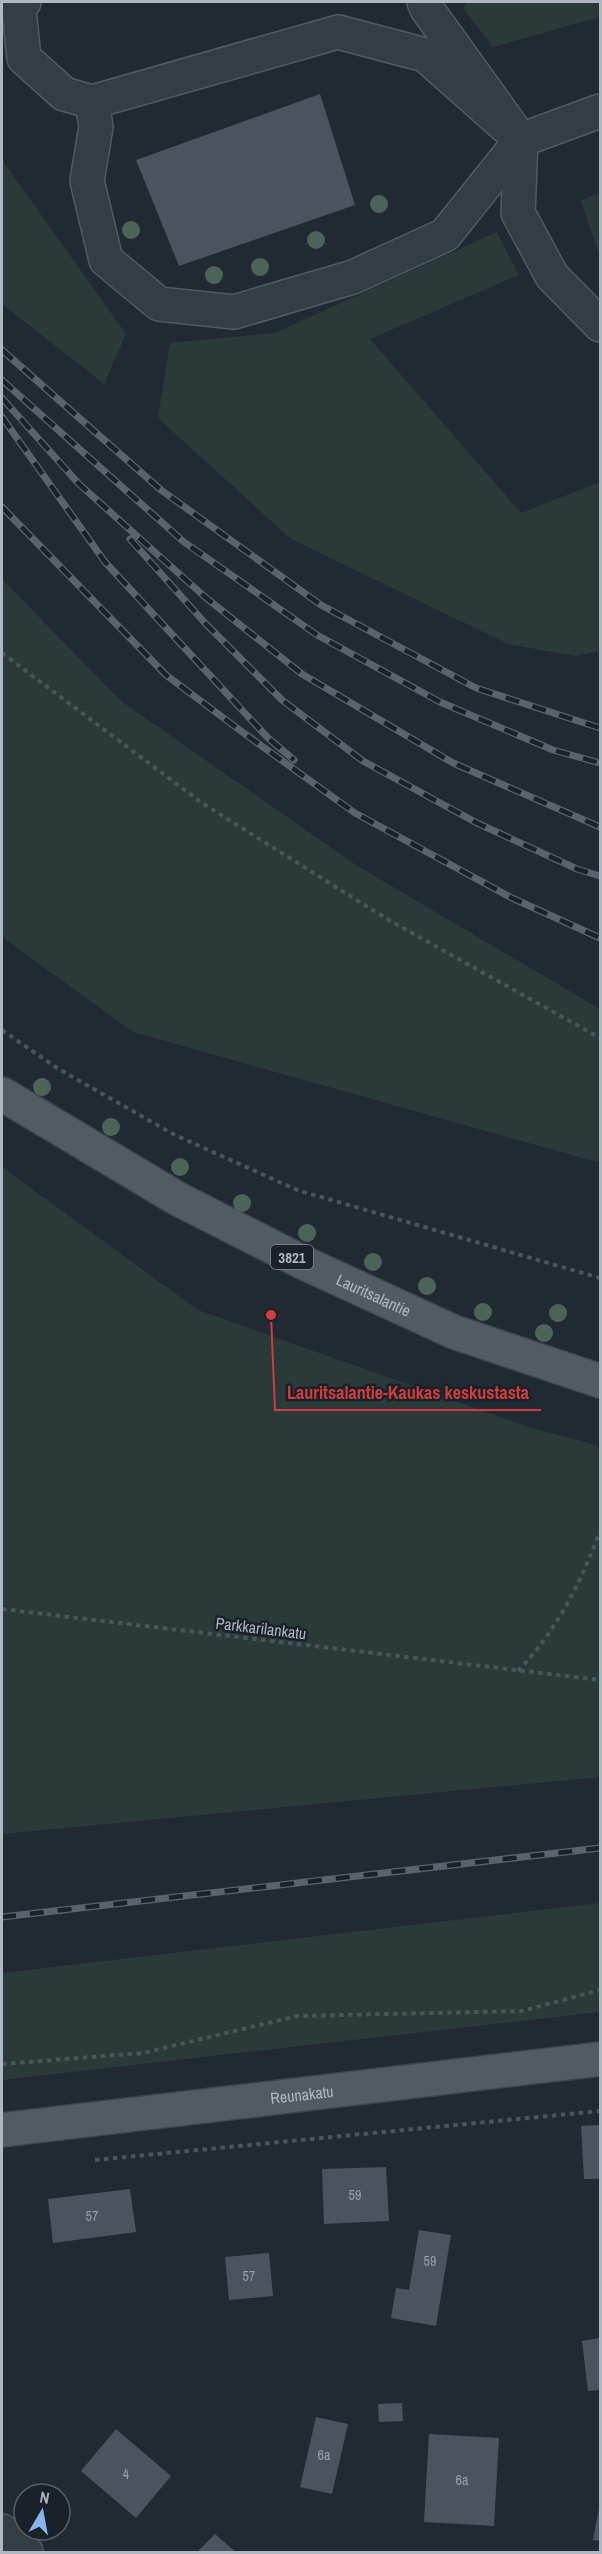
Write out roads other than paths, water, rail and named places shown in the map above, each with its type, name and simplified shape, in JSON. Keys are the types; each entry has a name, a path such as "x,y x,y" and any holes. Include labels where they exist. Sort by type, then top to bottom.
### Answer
{"main road":[{"name":"Lauritsalantie","path":"2,1094 178,1199 302,1262 453,1332 600,1381"},
{"name":"Reunakatu","path":"2,2130 600,2059"}],"street":[{"path":"24,2 19,9 24,58 64,94 92,102 338,32 425,55 521,140"},
{"path":"424,2 521,140 518,213 552,276 600,325"},
{"path":"92,102 96,127 87,181 106,260 159,304 234,312 353,277 445,235 521,140 600,111"},
{"path":"2,2531 26,2553"}],"railway":[{"path":"2,350 161,490 321,605 476,688 600,728"},
{"path":"2,380 184,542 317,635 440,702 553,750 600,763"},
{"path":"2,398 79,484 205,597 302,674 453,763 600,827"},
{"path":"2,417 105,562 268,738 294,760"},
{"path":"2,507 166,675 245,734 355,813 512,898 600,938"},
{"path":"130,539 205,623 282,700 363,761 477,823 577,869 600,876"},
{"path":"2,1917 600,1848"}],"place":[{"name":"Lauritsalantie-Kaukas keskustasta","path":"271,1315"}]}
